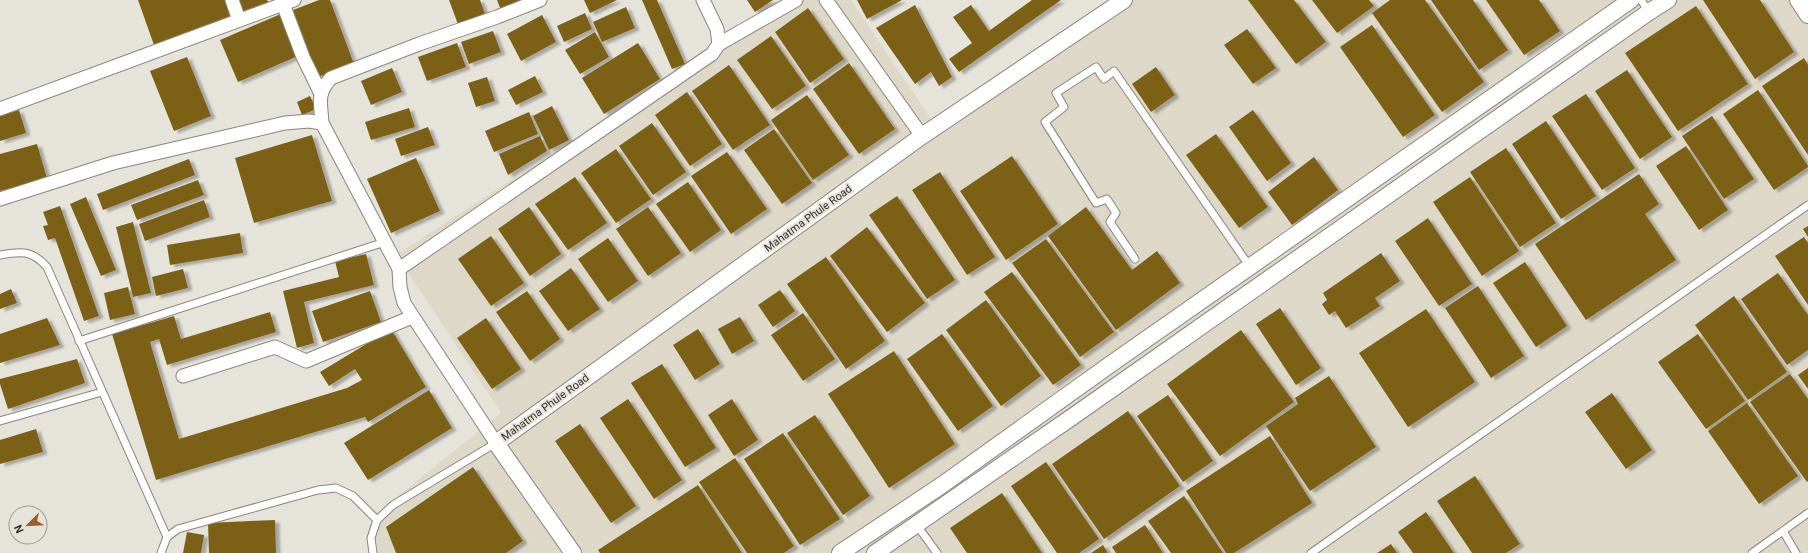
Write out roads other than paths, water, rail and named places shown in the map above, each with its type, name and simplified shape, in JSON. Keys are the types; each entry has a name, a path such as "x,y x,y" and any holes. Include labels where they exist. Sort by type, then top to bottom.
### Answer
{"street":[{"path":"232,0 239,20"},
{"path":"540,0 331,78 322,87 322,123 399,269 400,287 404,303 412,317 496,443 574,553"},
{"path":"703,0 717,29 719,44"},
{"path":"399,269 712,54 719,44 796,0"},
{"path":"826,0 922,136"},
{"name":"Mahatma Phule Road","path":"496,443 922,136 1124,0"},
{"path":"840,553 942,485 1250,266 1631,0"},
{"path":"875,553 1413,178 1645,6 1668,0"},
{"path":"1798,0 1808,15"},
{"path":"0,109 281,3 303,57 321,94"},
{"path":"0,199 113,163 285,123 309,121 322,123"},
{"path":"1401,161 1413,178"},
{"path":"183,376 275,348 306,361 412,317"}],"lane":[{"path":"1135,259 1110,222 1116,213 1107,199 1096,203 1045,122 1064,107 1056,93 1096,67 1104,78 1114,71 1250,266"},
{"path":"1311,553 1808,206"},
{"path":"79,341 385,242"},
{"path":"0,255 14,252 30,253 40,260 46,268 167,537"},
{"path":"0,420 102,392"},
{"path":"373,553 371,538 377,520 394,505 496,443"},
{"path":"161,553 167,537 178,529 318,490 336,488 353,496 377,520"},
{"path":"1752,553 1808,513"},
{"path":"916,523 937,553"},
{"path":"1782,531 1796,553"}]}
